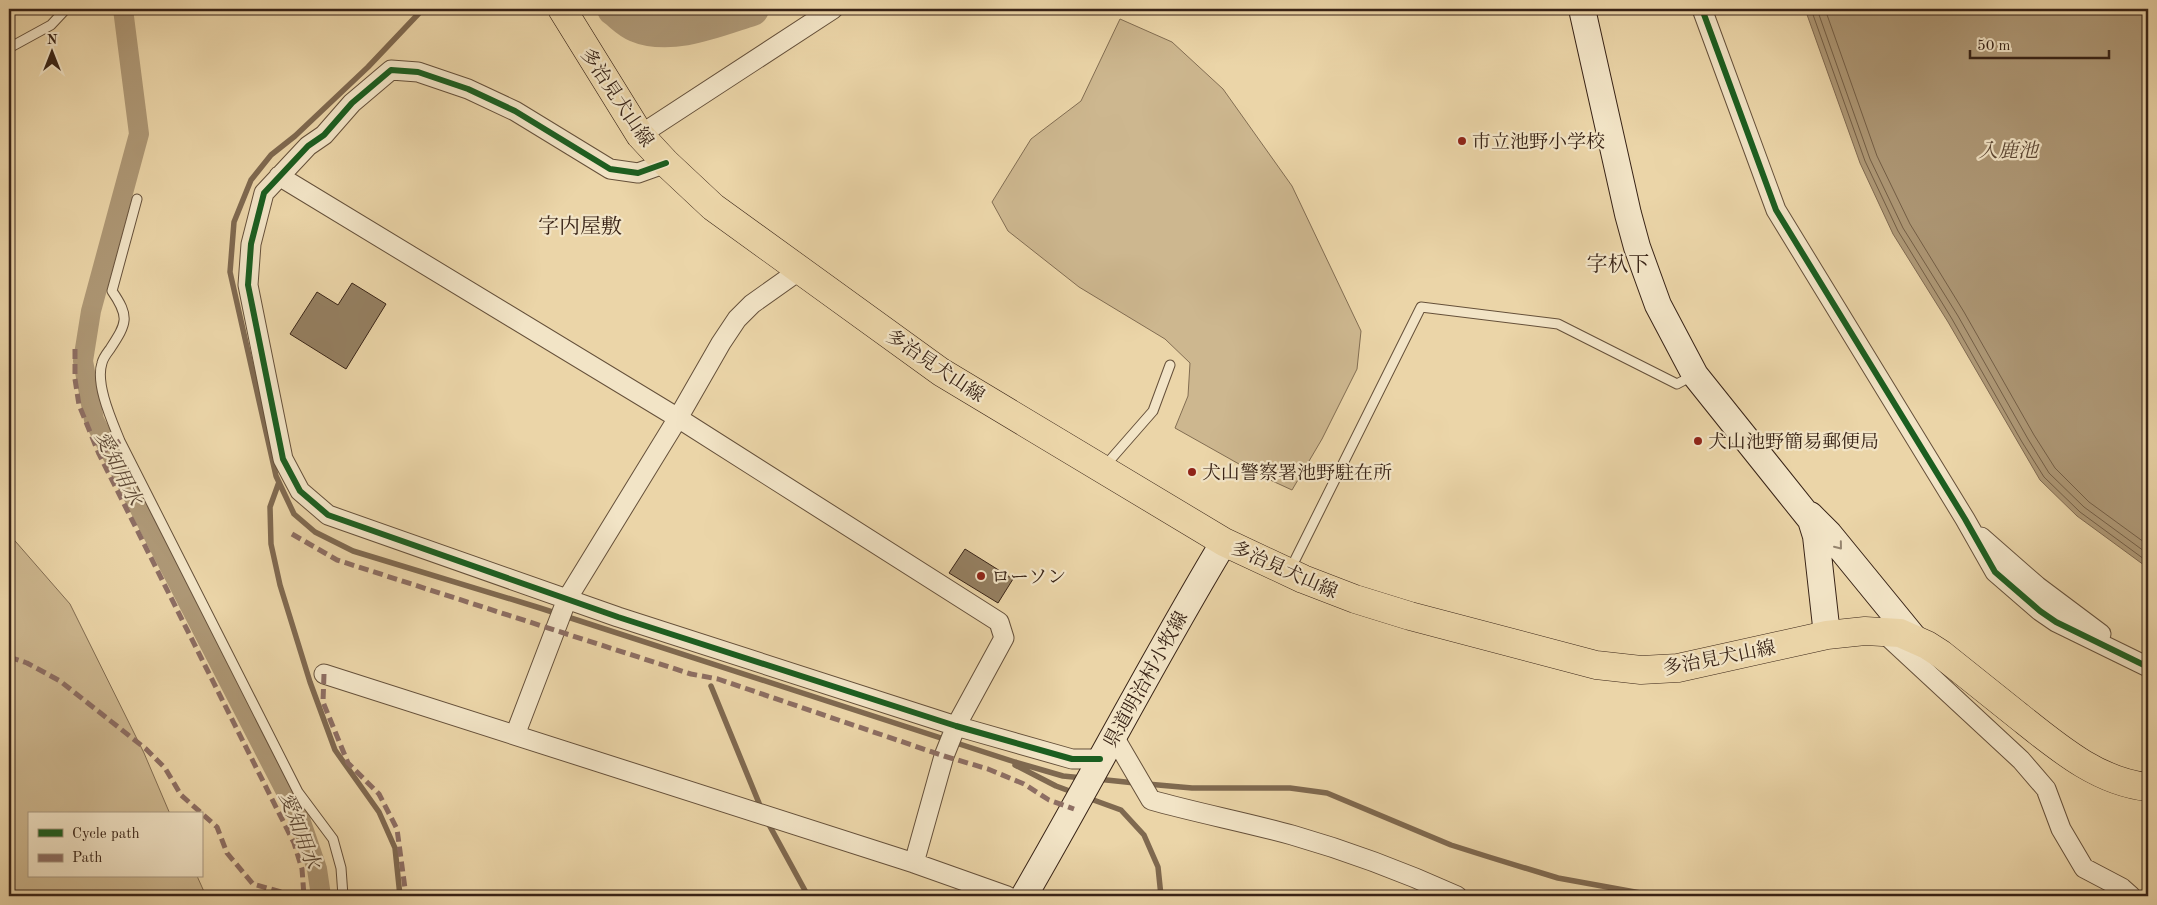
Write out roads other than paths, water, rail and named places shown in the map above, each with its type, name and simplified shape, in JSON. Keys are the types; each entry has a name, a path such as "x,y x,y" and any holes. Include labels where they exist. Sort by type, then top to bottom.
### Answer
{"main road":[{"name":"多治見犬山線","path":"562,9 640,134 666,164 713,206 941,372 1224,542 1288,572 1355,599 1410,616 1596,665 1641,670 1678,668 1827,635 1882,631 1900,633 1914,638 1941,654 2074,758 2112,778 2128,784 2148,787"},
{"path":"1582,9 1637,246 1658,305 1695,375 1734,426 1806,511 1829,534 1914,638"},
{"path":"1806,511 1816,536 1827,635"},
{"name":"県道明治村小牧線","path":"1024,896 1077,804 1171,631 1224,542"}],"street":[{"path":"640,134 832,9"},
{"path":"1702,9 1776,210 1965,519 1986,543 2037,586 2143,664"},
{"path":"666,164 638,173 610,169 515,110 468,89 418,72 392,70 352,103 324,134 308,146 264,193 251,244 248,285 283,459 300,491 328,515 567,601 955,728 1072,759 1099,763"},
{"path":"279,176 678,418 999,622 1004,638 955,728 945,753 914,863"},
{"path":"515,735 567,601 737,319 752,304 800,270"},
{"path":"1882,631 2020,760 2046,789 2061,829 2084,868 2122,888 2131,896"},
{"path":"324,674 914,863 1007,896"},
{"path":"1114,735 1150,800 1291,835 1345,852 1457,896"}],"lane":[{"path":"9,48 51,25 66,9"},
{"path":"137,198 112,290 123,307 125,320 116,340 102,362 101,377 107,409 120,441 298,792 333,839 341,868 343,896"},
{"path":"1288,572 1421,307 1558,324 1677,384 1695,375"},
{"path":"1102,469 1153,411 1170,365"}],"water":[{"name":"入鹿池","path":"1805,9 2148,9 2148,568 2077,516 2040,480 1948,322 1893,234 1860,163"}],"waterway":[{"name":"愛知用水","path":"123,9 139,134 91,311 83,361 94,420 300,819 317,869 321,896"},
{"path":"423,9 368,67 295,136 271,155 251,180 234,222 230,272 276,476 294,514 315,532 353,551 540,608 1015,762 1063,776 1083,778"},
{"path":"614,9 636,25 664,30 694,27 752,9"},
{"path":"279,482 270,507 271,544 280,585 310,682 335,750 379,812 395,848 400,896"},
{"path":"711,686 761,808"},
{"path":"1015,765 1056,786 1075,793"},
{"path":"1097,779 1135,783"},
{"path":"1147,784 1192,788 1290,788 1327,793 1451,845 1489,857 1558,878 1657,896"},
{"path":"1088,798 1121,810 1144,835 1158,867 1161,896"},
{"path":"767,821 808,896"}],"place":[{"name":"市立池野小学校","path":"1462,141"},
{"name":"犬山池野簡易郵便局","path":"1698,441"},
{"name":"犬山警察署池野駐在所","path":"1192,472"},
{"name":"ローソン","path":"981,576"}],"district":[{"name":"字内屋敷","path":"580,226"},
{"name":"字杁下","path":"1618,264"}]}
